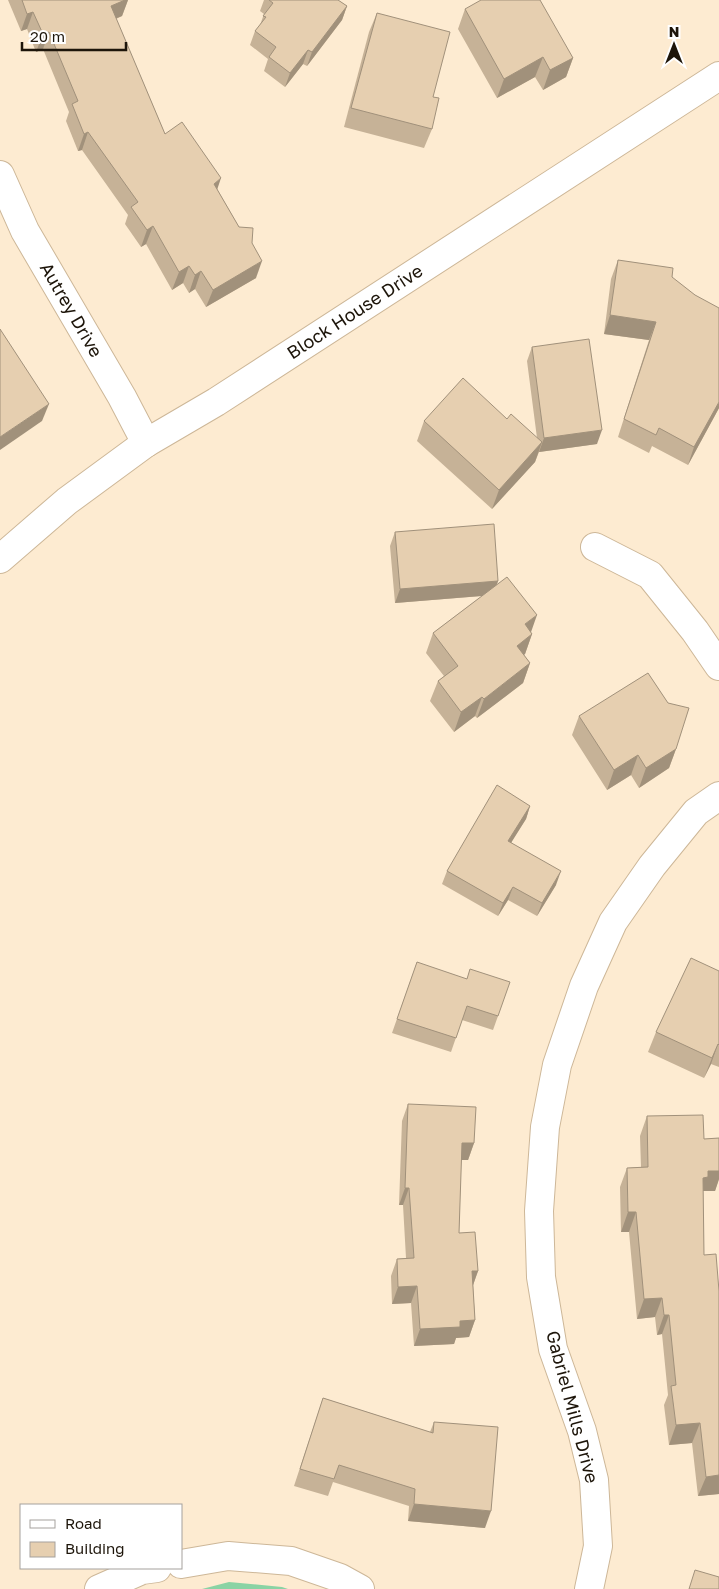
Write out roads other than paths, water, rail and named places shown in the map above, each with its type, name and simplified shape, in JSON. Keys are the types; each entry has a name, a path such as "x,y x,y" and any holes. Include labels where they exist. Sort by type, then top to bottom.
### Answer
{"street":[{"name":"Block House Drive","path":"0,559 67,502 146,443 216,402 719,76"},
{"name":"Autrey Drive","path":"0,175 25,231 122,397 146,443"},
{"path":"595,547 650,575 696,631 719,666"},
{"name":"Gabriel Mills Drive","path":"589,1589 598,1546 594,1480 582,1431 553,1349 541,1277 539,1211 545,1127 557,1065 584,986 613,922 652,866 696,812 719,796"},
{"path":"182,1564 228,1556 291,1561 340,1578 360,1589"},
{"path":"99,1589 142,1570 150,1569"}]}
